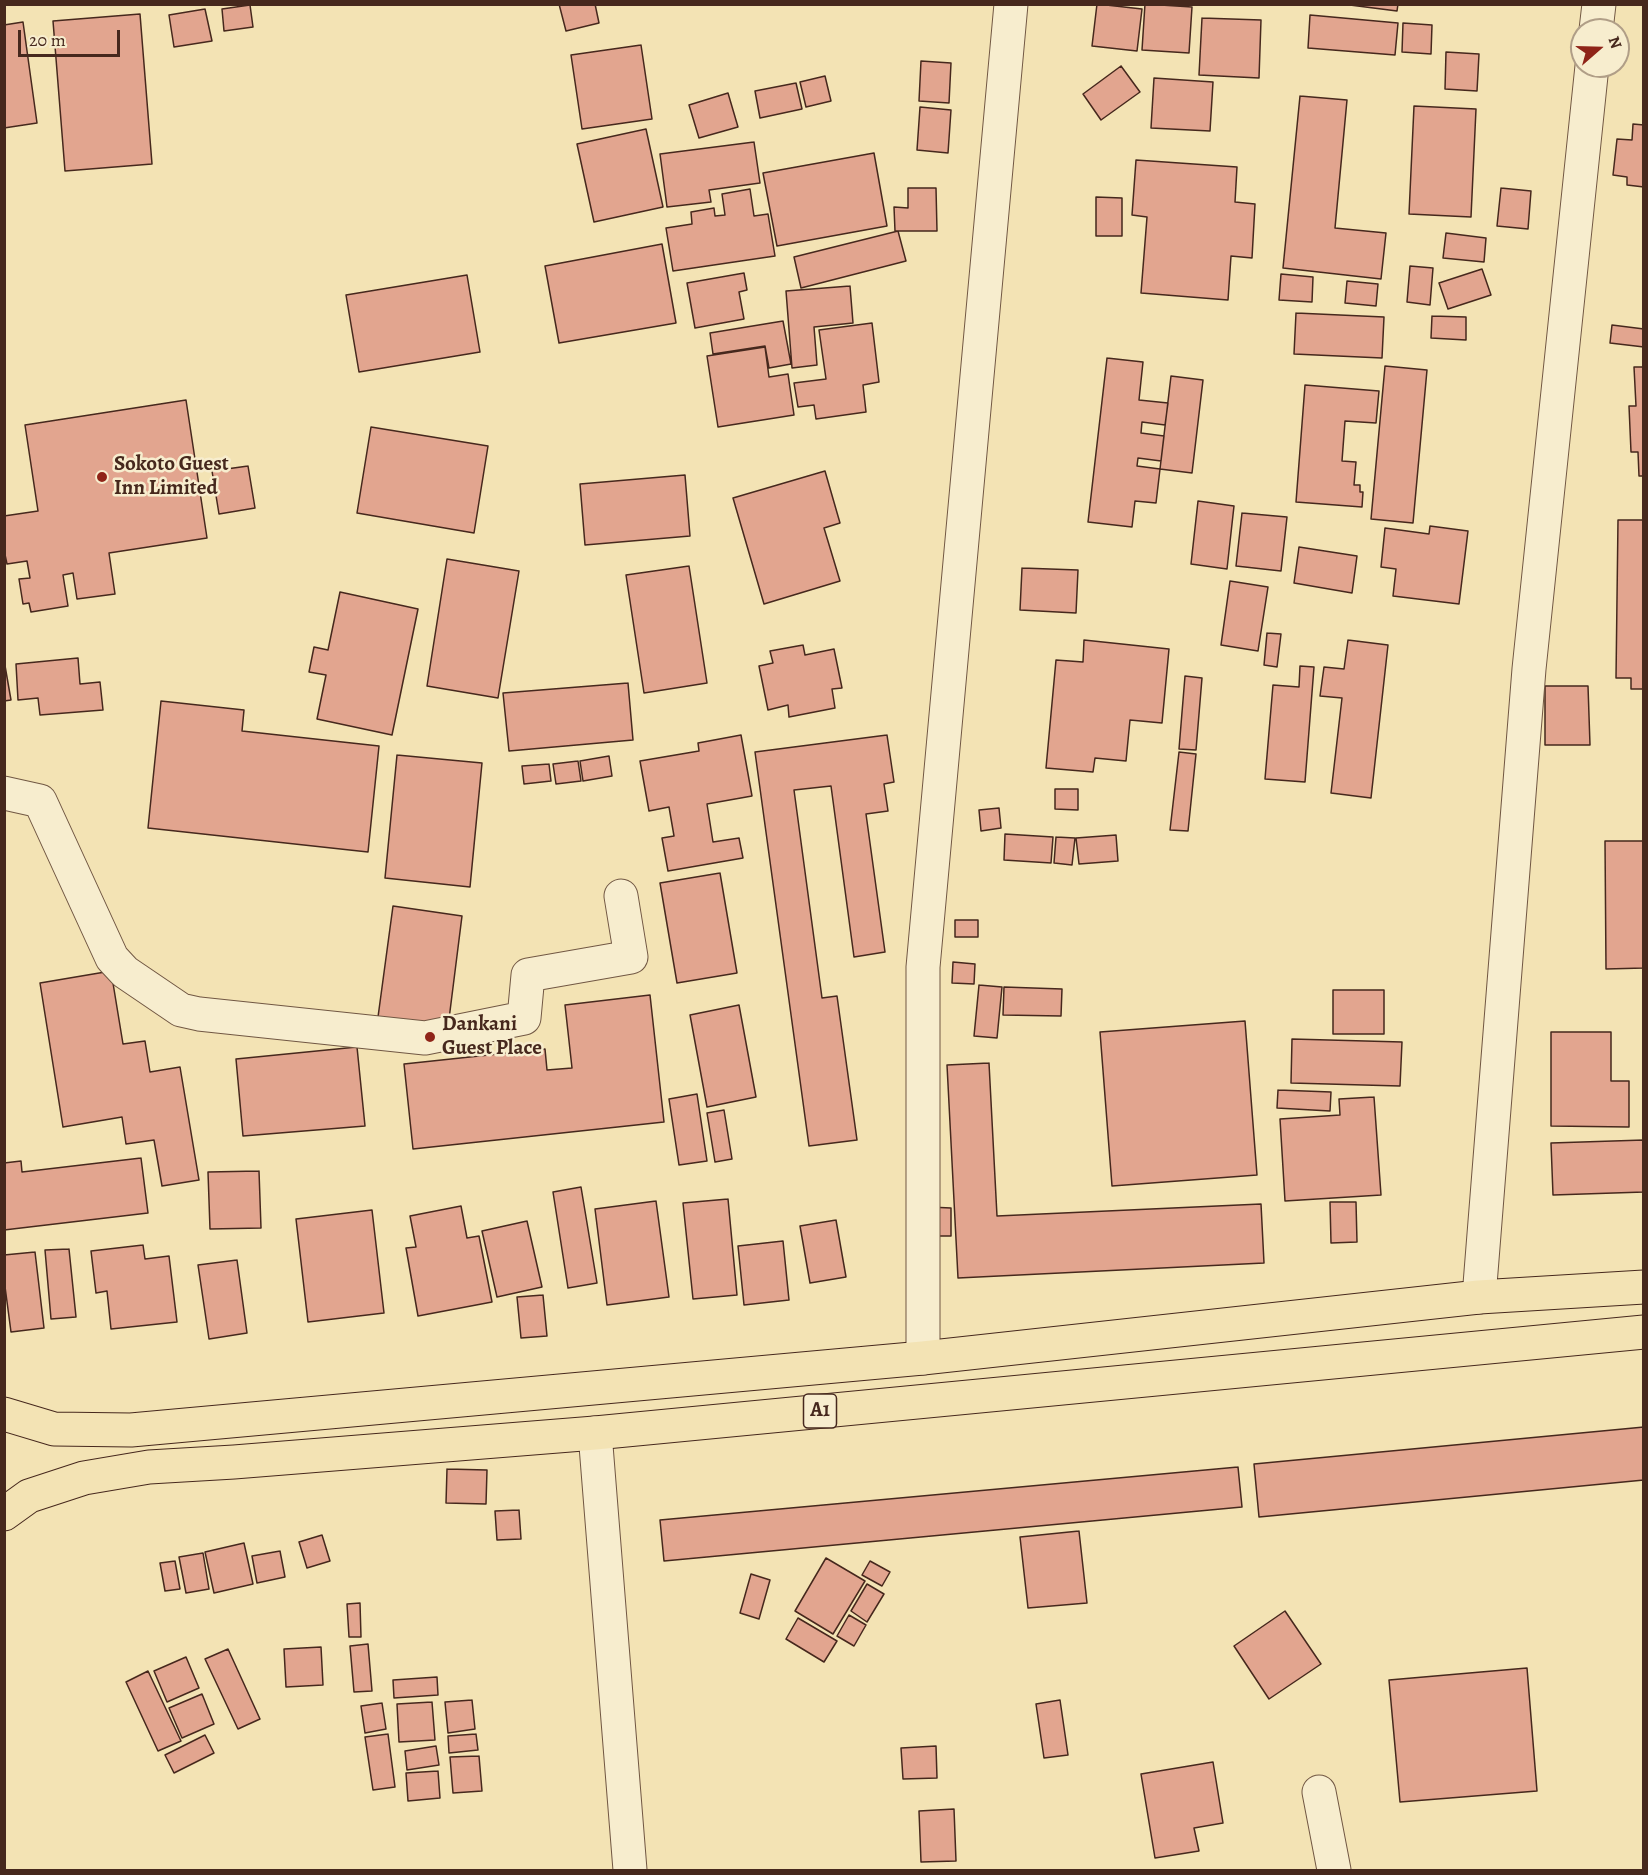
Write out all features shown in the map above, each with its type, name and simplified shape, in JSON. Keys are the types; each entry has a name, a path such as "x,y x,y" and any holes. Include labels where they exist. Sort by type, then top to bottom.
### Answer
{"highway":[{"name":"A1","path":"4,1414 54,1429 131,1430 922,1358 1479,1297 1644,1287"},
{"name":"A1","path":"4,1514 29,1496 84,1478 149,1467 595,1433 1644,1332"}],"street":[{"path":"922,1358 923,967 1011,4"},
{"path":"1479,1297 1529,669 1591,78"},
{"path":"4,794 40,801 112,958 125,972 181,1010 199,1014 425,1038 524,1018 528,975 631,957 621,896"},
{"path":"595,1433 630,1870"},
{"path":"1319,1792 1334,1870"}],"building":[{"path":"559,4 595,4 599,23 566,31"},
{"path":"1097,4 1142,9 1137,51 1092,46"},
{"path":"1145,4 1192,7 1189,53 1142,50"},
{"path":"1342,4 1398,4 1397,11"},
{"path":"250,5 253,27 224,31 222,9"},
{"path":"205,9 212,41 174,47 169,15"},
{"path":"140,14 152,164 65,171 53,21"},
{"path":"1310,15 1398,23 1395,55 1308,48"},
{"path":"1202,18 1261,20 1259,78 1199,75"},
{"path":"23,22 37,123 4,128 4,25"},
{"path":"1403,23 1432,25 1431,54 1402,52"},
{"path":"641,45 652,119 582,129 571,55"},
{"path":"1446,52 1479,54 1477,91 1445,89"},
{"path":"921,61 951,63 949,103 919,101"},
{"path":"1121,66 1140,92 1101,120 1083,94"},
{"path":"825,76 831,101 806,107 800,82"},
{"path":"1154,78 1213,82 1210,131 1151,128"},
{"path":"796,83 802,109 760,118 755,91"},
{"path":"728,93 738,127 699,138 689,105"},
{"path":"1300,96 1347,100 1335,228 1386,233 1381,279 1283,268"},
{"path":"1414,106 1476,109 1471,217 1409,214"},
{"path":"920,107 951,110 948,153 917,150"},
{"path":"1633,124 1644,125 1644,187 1627,185 1627,177 1613,175 1617,139 1632,140"},
{"path":"646,129 663,207 594,222 577,144"},
{"path":"754,142 760,183 709,190 711,202 667,207 660,154"},
{"path":"874,153 887,226 777,246 763,173"},
{"path":"1136,160 1237,167 1235,202 1255,204 1252,258 1231,256 1228,300 1141,293 1147,217 1132,215"},
{"path":"908,188 936,188 937,231 895,231 894,207 908,208"},
{"path":"1501,188 1531,191 1528,229 1497,226"},
{"path":"750,189 754,216 768,214 775,256 673,271 666,228 692,224 691,212 714,208 715,216 725,215 722,194"},
{"path":"1096,197 1122,198 1122,236 1096,236"},
{"path":"898,231 906,261 801,288 794,257"},
{"path":"1446,233 1486,238 1484,262 1443,258"},
{"path":"662,244 676,323 559,343 545,266"},
{"path":"1410,266 1433,268 1430,305 1407,302"},
{"path":"1482,269 1491,295 1448,309 1439,283"},
{"path":"744,273 747,290 739,292 744,319 695,328 687,283"},
{"path":"1281,274 1313,277 1312,302 1279,300"},
{"path":"467,275 480,352 359,372 346,295"},
{"path":"1347,281 1378,284 1376,306 1345,303"},
{"path":"850,286 853,323 814,327 817,365 792,368 786,291"},
{"path":"1296,313 1384,317 1382,358 1294,354"},
{"path":"1432,316 1466,317 1466,340 1431,338"},
{"path":"783,321 791,364 769,368 765,346 713,354 710,333"},
{"path":"872,323 879,382 863,385 866,412 816,419 814,405 798,407 794,383 826,379 819,330"},
{"path":"1612,325 1644,329 1644,347 1610,343"},
{"path":"765,347 769,377 788,374 794,415 718,427 707,356"},
{"path":"1107,358 1143,362 1139,400 1168,403 1165,425 1142,422 1141,433 1164,436 1161,461 1138,458 1137,466 1160,469 1156,503 1135,501 1132,527 1088,522"},
{"path":"1385,366 1427,370 1413,523 1371,519"},
{"path":"1634,367 1644,367 1644,476 1639,476 1638,452 1631,452 1629,406 1636,406"},
{"path":"1171,376 1203,380 1192,473 1160,469"},
{"path":"1305,385 1379,391 1376,423 1345,421 1342,461 1356,462 1354,485 1360,485 1360,492 1363,492 1362,507 1296,502"},
{"path":"186,400 207,538 109,553 115,594 77,599 73,573 63,575 68,606 31,612 29,603 23,604 19,579 30,578 27,561 7,564 4,550 4,516 38,511 25,425"},
{"path":"371,427 488,446 474,533 357,513"},
{"path":"248,466 255,508 219,514 212,471"},
{"path":"825,471 840,523 824,528 840,581 764,604 733,498"},
{"path":"685,475 690,536 585,545 580,484"},
{"path":"1198,501 1234,506 1227,569 1191,564"},
{"path":"1242,513 1287,517 1281,571 1236,566"},
{"path":"1618,520 1644,520 1644,689 1631,689 1631,678 1616,678"},
{"path":"1430,526 1468,531 1459,604 1393,596 1396,569 1381,567 1385,528 1429,534"},
{"path":"1299,547 1357,556 1352,593 1294,583"},
{"path":"447,559 519,571 498,698 427,686"},
{"path":"689,566 707,683 644,693 626,575"},
{"path":"1022,568 1078,570 1076,613 1020,610"},
{"path":"1230,581 1268,587 1258,651 1221,645"},
{"path":"340,592 418,609 392,735 317,719 326,675 309,672 314,647 328,650"},
{"path":"1267,633 1281,634 1277,667 1264,665"},
{"path":"1084,640 1169,649 1162,723 1130,720 1126,761 1095,758 1093,772 1046,768 1056,660 1083,662"},
{"path":"1348,640 1388,645 1371,798 1331,793 1342,698 1320,696 1324,667 1344,669"},
{"path":"803,645 805,655 834,649 842,688 832,689 835,708 789,717 788,705 768,710 759,666 773,663 770,651"},
{"path":"78,658 80,684 100,682 103,710 40,715 38,698 18,700 16,664"},
{"path":"4,660 11,700 4,701"},
{"path":"1300,666 1314,667 1305,782 1265,779 1273,685 1299,687"},
{"path":"1185,676 1202,678 1196,750 1179,749"},
{"path":"628,683 633,740 509,751 503,693"},
{"path":"1545,686 1588,686 1590,745 1545,745"},
{"path":"161,701 244,710 242,731 379,746 368,852 148,828"},
{"path":"741,735 752,796 707,804 713,842 739,838 743,858 668,871 662,838 674,836 669,807 649,811 640,761 699,751 698,743"},
{"path":"887,735 894,782 884,784 888,811 866,814 885,952 854,957 831,786 794,790 822,998 837,996 857,1140 809,1146 755,752"},
{"path":"1179,752 1196,754 1188,831 1170,830"},
{"path":"397,755 482,763 470,887 385,878"},
{"path":"609,756 612,776 583,781 580,761"},
{"path":"578,761 581,781 556,784 553,764"},
{"path":"549,764 551,781 524,784 522,766"},
{"path":"1055,789 1078,789 1078,810 1055,809"},
{"path":"999,808 1001,828 981,831 979,810"},
{"path":"1005,834 1053,837 1051,863 1004,860"},
{"path":"1116,835 1118,861 1079,864 1076,838"},
{"path":"1056,837 1075,838 1072,865 1054,863"},
{"path":"1605,841 1644,841 1644,968 1606,969"},
{"path":"720,873 737,973 677,983 660,883"},
{"path":"393,906 462,916 448,1027 378,1017"},
{"path":"955,920 978,920 978,937 955,937"},
{"path":"953,962 975,964 974,984 952,983"},
{"path":"111,971 123,1044 145,1041 150,1072 180,1067 199,1180 162,1186 154,1140 126,1144 122,1117 63,1127 40,983"},
{"path":"979,985 1002,987 997,1038 974,1036"},
{"path":"1004,987 1062,989 1061,1016 1003,1015"},
{"path":"1333,990 1384,990 1384,1034 1333,1034"},
{"path":"650,995 664,1122 413,1149 404,1064 545,1049 547,1070 572,1068 565,1005"},
{"path":"739,1005 756,1097 707,1107 690,1015"},
{"path":"1245,1021 1257,1175 1112,1186 1100,1032"},
{"path":"1551,1032 1611,1032 1611,1081 1629,1081 1629,1127 1551,1126"},
{"path":"1292,1039 1402,1042 1400,1086 1291,1083"},
{"path":"357,1047 365,1126 243,1136 236,1059"},
{"path":"989,1063 997,1216 1261,1204 1264,1263 958,1278 947,1065"},
{"path":"1278,1090 1331,1092 1330,1111 1277,1108"},
{"path":"697,1094 707,1161 679,1165 669,1099"},
{"path":"1374,1097 1381,1195 1285,1201 1280,1119 1340,1115 1339,1099"},
{"path":"724,1110 732,1159 715,1162 707,1113"},
{"path":"1644,1140 1644,1192 1553,1195 1551,1143"},
{"path":"141,1158 148,1213 4,1230 4,1163 21,1161 22,1172"},
{"path":"259,1171 261,1228 210,1229 208,1172"},
{"path":"581,1187 597,1283 568,1288 553,1192"},
{"path":"728,1199 737,1295 693,1299 683,1203"},
{"path":"656,1201 669,1297 607,1305 595,1209"},
{"path":"1330,1202 1356,1202 1357,1242 1331,1243"},
{"path":"461,1206 467,1238 479,1236 492,1302 418,1316 406,1248 416,1247 410,1216"},
{"path":"929,1207 951,1208 951,1236 929,1236"},
{"path":"372,1210 384,1313 308,1322 296,1219"},
{"path":"836,1220 846,1277 810,1283 800,1226"},
{"path":"527,1221 542,1287 497,1297 482,1231"},
{"path":"783,1241 789,1300 744,1305 738,1246"},
{"path":"143,1245 145,1259 169,1256 177,1322 111,1329 107,1291 96,1293 91,1251"},
{"path":"69,1249 76,1317 51,1319 45,1250"},
{"path":"35,1252 44,1328 11,1332 4,1279 4,1255"},
{"path":"237,1260 247,1333 209,1339 198,1265"},
{"path":"543,1295 547,1336 521,1338 517,1297"},
{"path":"1644,1427 1644,1480 1259,1517 1254,1464"},
{"path":"1238,1467 1242,1507 664,1561 660,1520"},
{"path":"447,1469 487,1470 486,1504 446,1503"},
{"path":"519,1510 521,1539 497,1540 495,1511"},
{"path":"1079,1531 1087,1603 1028,1608 1020,1537"},
{"path":"322,1535 330,1561 307,1568 299,1542"},
{"path":"244,1543 253,1584 214,1593 205,1552"},
{"path":"280,1551 285,1577 257,1583 252,1556"},
{"path":"203,1553 209,1589 186,1593 179,1557"},
{"path":"826,1558 865,1581 833,1634 795,1611"},
{"path":"175,1561 180,1589 165,1591 160,1563"},
{"path":"870,1561 890,1572 882,1586 862,1575"},
{"path":"751,1574 770,1580 759,1619 740,1613"},
{"path":"867,1584 884,1594 867,1622 851,1611"},
{"path":"360,1603 361,1637 349,1637 347,1604"},
{"path":"1285,1611 1321,1664 1269,1699 1234,1646"},
{"path":"849,1615 866,1625 854,1646 837,1636"},
{"path":"798,1618 837,1641 824,1662 786,1639"},
{"path":"368,1644 372,1691 354,1692 350,1646"},
{"path":"321,1647 323,1685 286,1687 284,1649"},
{"path":"228,1649 260,1719 238,1729 205,1659"},
{"path":"186,1657 199,1688 167,1702 154,1671"},
{"path":"1527,1668 1537,1791 1400,1802 1389,1680"},
{"path":"148,1671 181,1741 158,1751 126,1682"},
{"path":"437,1677 438,1695 394,1698 393,1680"},
{"path":"202,1694 214,1724 182,1738 169,1708"},
{"path":"472,1700 475,1729 448,1733 445,1702"},
{"path":"1060,1700 1068,1755 1044,1758 1036,1704"},
{"path":"432,1702 435,1740 399,1742 397,1704"},
{"path":"382,1703 386,1729 365,1733 361,1706"},
{"path":"388,1734 395,1787 373,1790 365,1737"},
{"path":"476,1734 478,1750 449,1753 448,1736"},
{"path":"205,1735 214,1753 174,1773 165,1755"},
{"path":"436,1746 439,1765 407,1770 405,1751"},
{"path":"936,1746 937,1778 903,1779 901,1748"},
{"path":"479,1756 482,1791 453,1793 450,1757"},
{"path":"1213,1762 1223,1823 1194,1828 1199,1851 1155,1858 1141,1774"},
{"path":"438,1771 440,1798 408,1801 406,1773"},
{"path":"954,1809 956,1861 921,1862 919,1811"}],"place":[{"name":"Sokoto Guest Inn Limited","path":"102,477"},
{"name":"Dankani Guest Place","path":"430,1037"}]}
